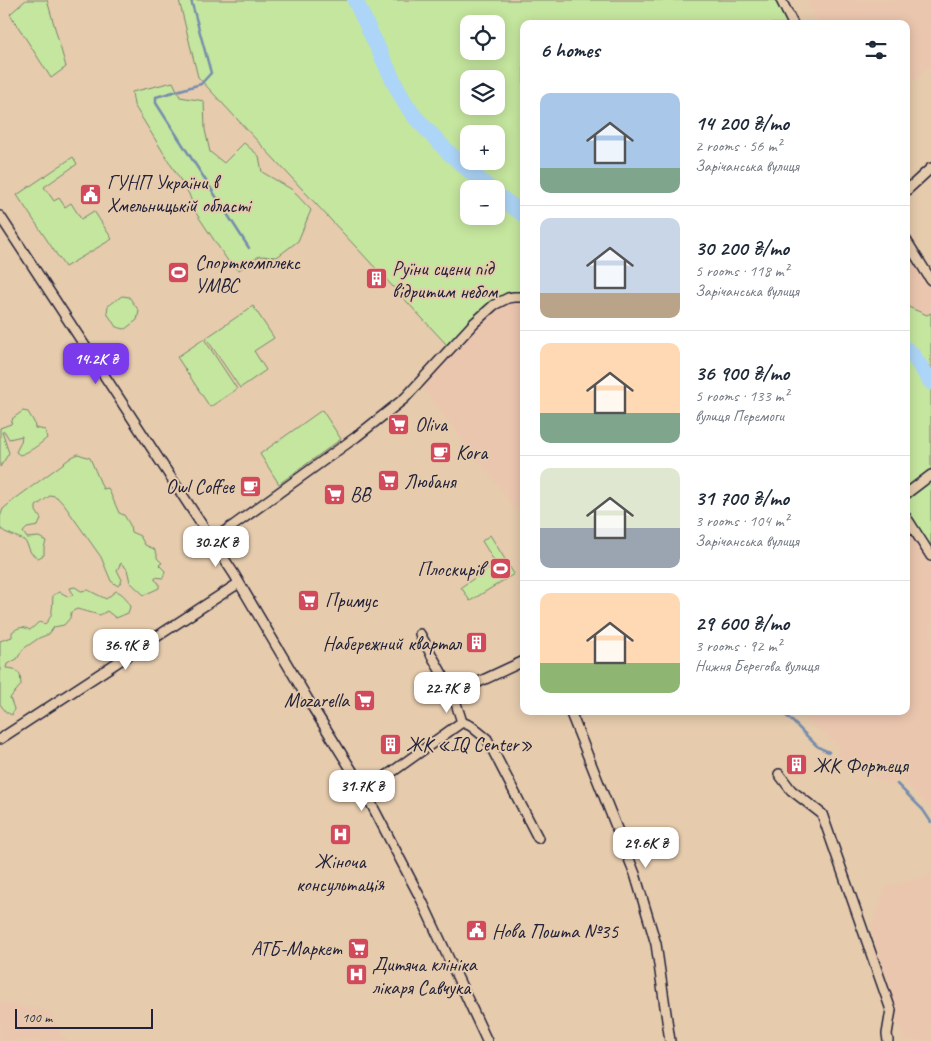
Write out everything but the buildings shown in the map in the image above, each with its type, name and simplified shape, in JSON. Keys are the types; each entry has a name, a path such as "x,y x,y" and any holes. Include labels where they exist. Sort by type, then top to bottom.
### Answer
{"street":[{"path":"781,0 791,20"},
{"path":"910,187 931,168"},
{"path":"0,216 212,540 364,790 422,901 486,1041"},
{"path":"910,246 931,280"},
{"path":"212,540 356,437 406,398 474,323 494,305 514,296 520,297"},
{"path":"910,491 931,475"},
{"path":"910,523 931,556"},
{"path":"0,739 239,583"},
{"path":"420,634 453,694 462,722 471,726 487,739 538,838"},
{"path":"453,694 520,663"},
{"path":"572,715 635,874 656,944 670,1041"},
{"path":"364,790 462,722"},
{"path":"778,774 791,790 822,814 892,1010 887,1034 888,1041"}],"shaded area":[{"path":"810,0 931,0 931,64 913,82 910,79 910,20 817,20 808,3"},
{"path":"910,254 931,288 931,313 927,315 910,308"},
{"path":"514,300 520,301 520,515 422,387 487,315 503,304"},
{"path":"910,530 931,563 931,809 899,776 893,785 832,759 840,747 800,715 910,715"},
{"path":"931,875 931,1041 905,1041 899,1027 871,928 886,887"},
{"path":"0,1002 49,1012 66,1041 0,1041"}],"green space":[{"path":"26,0 47,0 66,67 51,78 10,14"},
{"path":"179,0 778,0 787,20 520,20 520,294 512,293 493,301 469,322 448,346 198,77"},
{"path":"173,82 180,97 204,101 205,130 210,152 224,163 244,143 259,156 262,172 291,189 311,210 298,241 277,257 259,256 239,270 230,264 196,213 189,194 134,105 132,92"},
{"path":"73,157 77,164 44,187 54,201 59,198 65,207 71,203 81,219 94,211 112,239 65,267 17,195"},
{"path":"122,296 129,297 139,311 137,320 125,329 116,327 107,313 108,306"},
{"path":"253,306 274,338 254,351 266,370 240,388 206,338"},
{"path":"910,308 927,315 931,313 931,470 910,486"},
{"path":"204,339 237,389 210,407 177,357"},
{"path":"322,410 341,439 279,484 260,454"},
{"path":"23,411 28,412 35,428 45,430 47,438 35,448 20,455 16,452 22,436 9,439 5,432 2,432 9,453 0,467 0,428 11,424 13,418"},
{"path":"78,454 90,458 103,489 108,488 119,513 124,515 130,525 131,532 140,536 145,545 154,549 157,558 162,563 159,565 165,571 163,578 155,577 155,580 159,583 159,588 144,595 130,582 127,569 121,563 117,570 122,580 118,586 111,581 101,557 57,497 51,495 36,506 36,511 41,519 38,526 27,528 23,532 27,538 39,537 46,541 44,555 38,558 31,553 24,540 0,528 0,517 3,509"},
{"path":"931,480 931,548 910,516 910,495"},
{"name":"Плоскирів","path":"490,535 514,574 470,601 461,587 496,564 482,541"},
{"path":"75,587 81,591 88,590 106,599 116,591 119,592 129,604 128,613 116,618 107,611 100,615 77,609 71,612 70,618 64,625 54,627 49,634 39,638 23,649 17,659 7,664 6,668 14,669 20,674 21,685 10,698 14,709 12,715 6,712 0,704 0,641 12,637 12,632 19,628 30,630 39,622 45,624 51,614 53,595 60,592 69,597 73,594 70,588"}],"waterway":[{"path":"191,0 211,73 201,84 156,97 156,103 249,248"},
{"path":"355,0 405,103 415,117 448,152 480,180"},
{"path":"505,201 520,212"},
{"path":"910,352 931,382"},
{"path":"785,715 817,746 829,752"},
{"path":"897,784 923,810 931,822"}],"place":[{"name":"ГУНП України в Хмельницькій області","path":"91,194"},
{"name":"Спорткомплекс УМВС","path":"179,273"},
{"name":"Руїни сцени під відритим небом","path":"376,279"},
{"name":"Oliva","path":"399,424"},
{"name":"Kora","path":"440,452"},
{"name":"Любаня","path":"388,481"},
{"name":"Owl Coffee","path":"250,486"},
{"name":"ВВ","path":"334,494"},
{"name":"Плоскирів","path":"500,569"},
{"name":"Примус","path":"309,600"},
{"name":"Набережний квартал","path":"477,643"},
{"name":"Mozarella","path":"365,700"},
{"name":"ЖК «IQ Center»","path":"390,744"},
{"name":"ЖК Фортеця","path":"797,765"},
{"name":"Жіноча консультація","path":"340,835"},
{"name":"Нова Пошта №35","path":"476,931"},
{"name":"АТБ-Маркет","path":"358,948"},
{"name":"Дитяча клініка лікаря Савчука","path":"356,975"}]}
